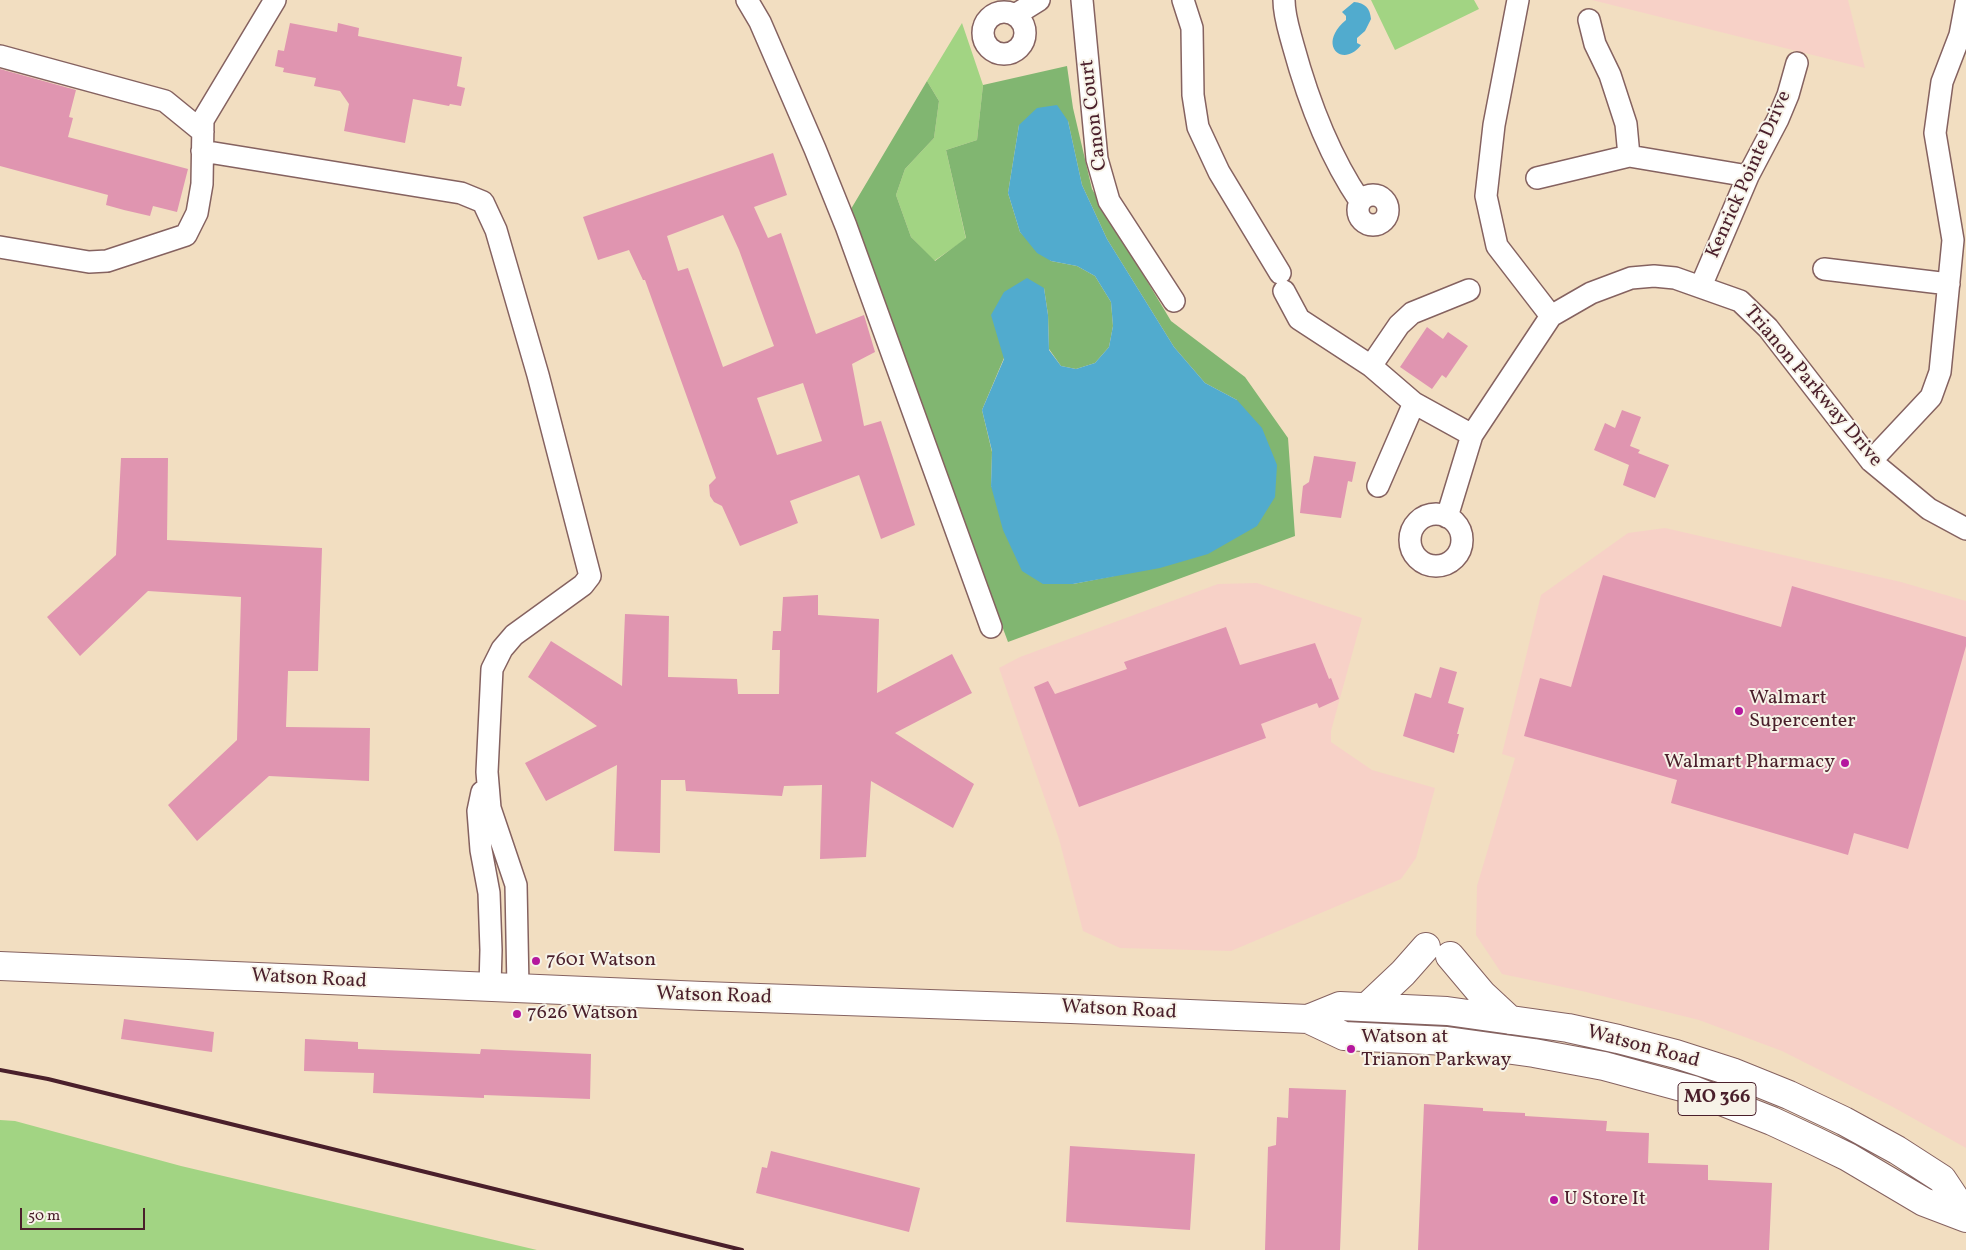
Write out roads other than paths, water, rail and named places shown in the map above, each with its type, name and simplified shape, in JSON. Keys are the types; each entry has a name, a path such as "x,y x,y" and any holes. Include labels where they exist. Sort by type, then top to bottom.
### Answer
{"main road":[{"path":"1368,1007 1403,973 1438,952 1510,1020"},
{"name":"Watson Road","path":"0,966 490,988 1308,1019 1344,1036 1447,1041 1534,1053 1604,1066 1693,1090 1798,1133 1848,1157 1924,1202 1966,1217"},
{"name":"Watson Road","path":"1308,1019 1340,1006 1447,1011 1610,1037 1676,1054 1732,1072 1789,1095 1844,1121 1942,1179 1966,1217"}],"street":[{"path":"0,247 89,262 107,261 186,234 197,213 202,184 203,120 276,0"},
{"path":"747,0 760,22 843,217 991,627"},
{"path":"1015,15 1039,0"},
{"name":"Canon Court","path":"1082,0 1097,159 1109,201 1174,301"},
{"path":"1183,0 1192,28 1193,95 1198,127 1219,172 1282,282 1299,319 1371,366 1414,403 1472,435"},
{"path":"1284,0 1284,12 1314,113 1344,177 1360,201"},
{"path":"1518,0 1494,125 1486,196 1497,246 1551,316"},
{"path":"1871,461 1930,397 1940,372 1953,240 1935,133 1942,82 1960,34 1966,3"},
{"path":"1589,20 1595,44 1610,75 1626,124 1629,156"},
{"path":"0,56 165,101 202,142 461,193 483,202 496,230 538,375 590,576 583,585 514,634 502,649 492,669 487,772 490,808 516,885 518,988"},
{"name":"Kenrick Pointe Drive","path":"1700,286 1748,176 1778,119 1788,95 1797,63"},
{"path":"1537,178 1629,156 1748,176"},
{"path":"1824,269 1949,284"},
{"name":"Trianon Parkway Drive","path":"1447,517 1472,435 1551,316 1591,293 1632,278 1654,276 1675,278 1740,301 1768,328 1871,461 1929,510 1966,529"},
{"path":"1371,366 1399,325 1412,313 1469,290"},
{"path":"1378,486 1414,403"},
{"path":"487,772 478,811 481,850 489,893 490,988"}],"water":[{"path":"1354,2 1366,7 1371,19 1365,31 1357,38 1357,43 1361,45 1354,52 1347,55 1340,54 1335,51 1333,38 1337,29 1346,20 1346,16 1342,12"},
{"path":"1057,105 1068,121 1082,185 1107,239 1174,347 1205,383 1237,400 1262,428 1277,465 1275,497 1257,526 1208,554 1160,568 1073,584 1043,584 1022,571 1003,530 991,486 992,451 982,410 1004,359 991,315 1004,292 1027,278 1044,288 1048,315 1049,350 1061,366 1076,369 1095,363 1109,347 1113,326 1111,302 1095,276 1077,266 1051,261 1037,253 1020,232 1008,193 1019,125 1037,108"}],"railway":[{"path":"0,1070 48,1079 742,1250"}],"place":[{"name":"Walmart Supercenter","path":"1739,711"},
{"name":"Walmart Pharmacy","path":"1845,763"},
{"name":"7601 Watson","path":"536,961"},
{"name":"7626 Watson","path":"517,1014"},
{"name":"Watson at Trianon Parkway","path":"1351,1049"},
{"name":"U Store It","path":"1554,1200"}]}
